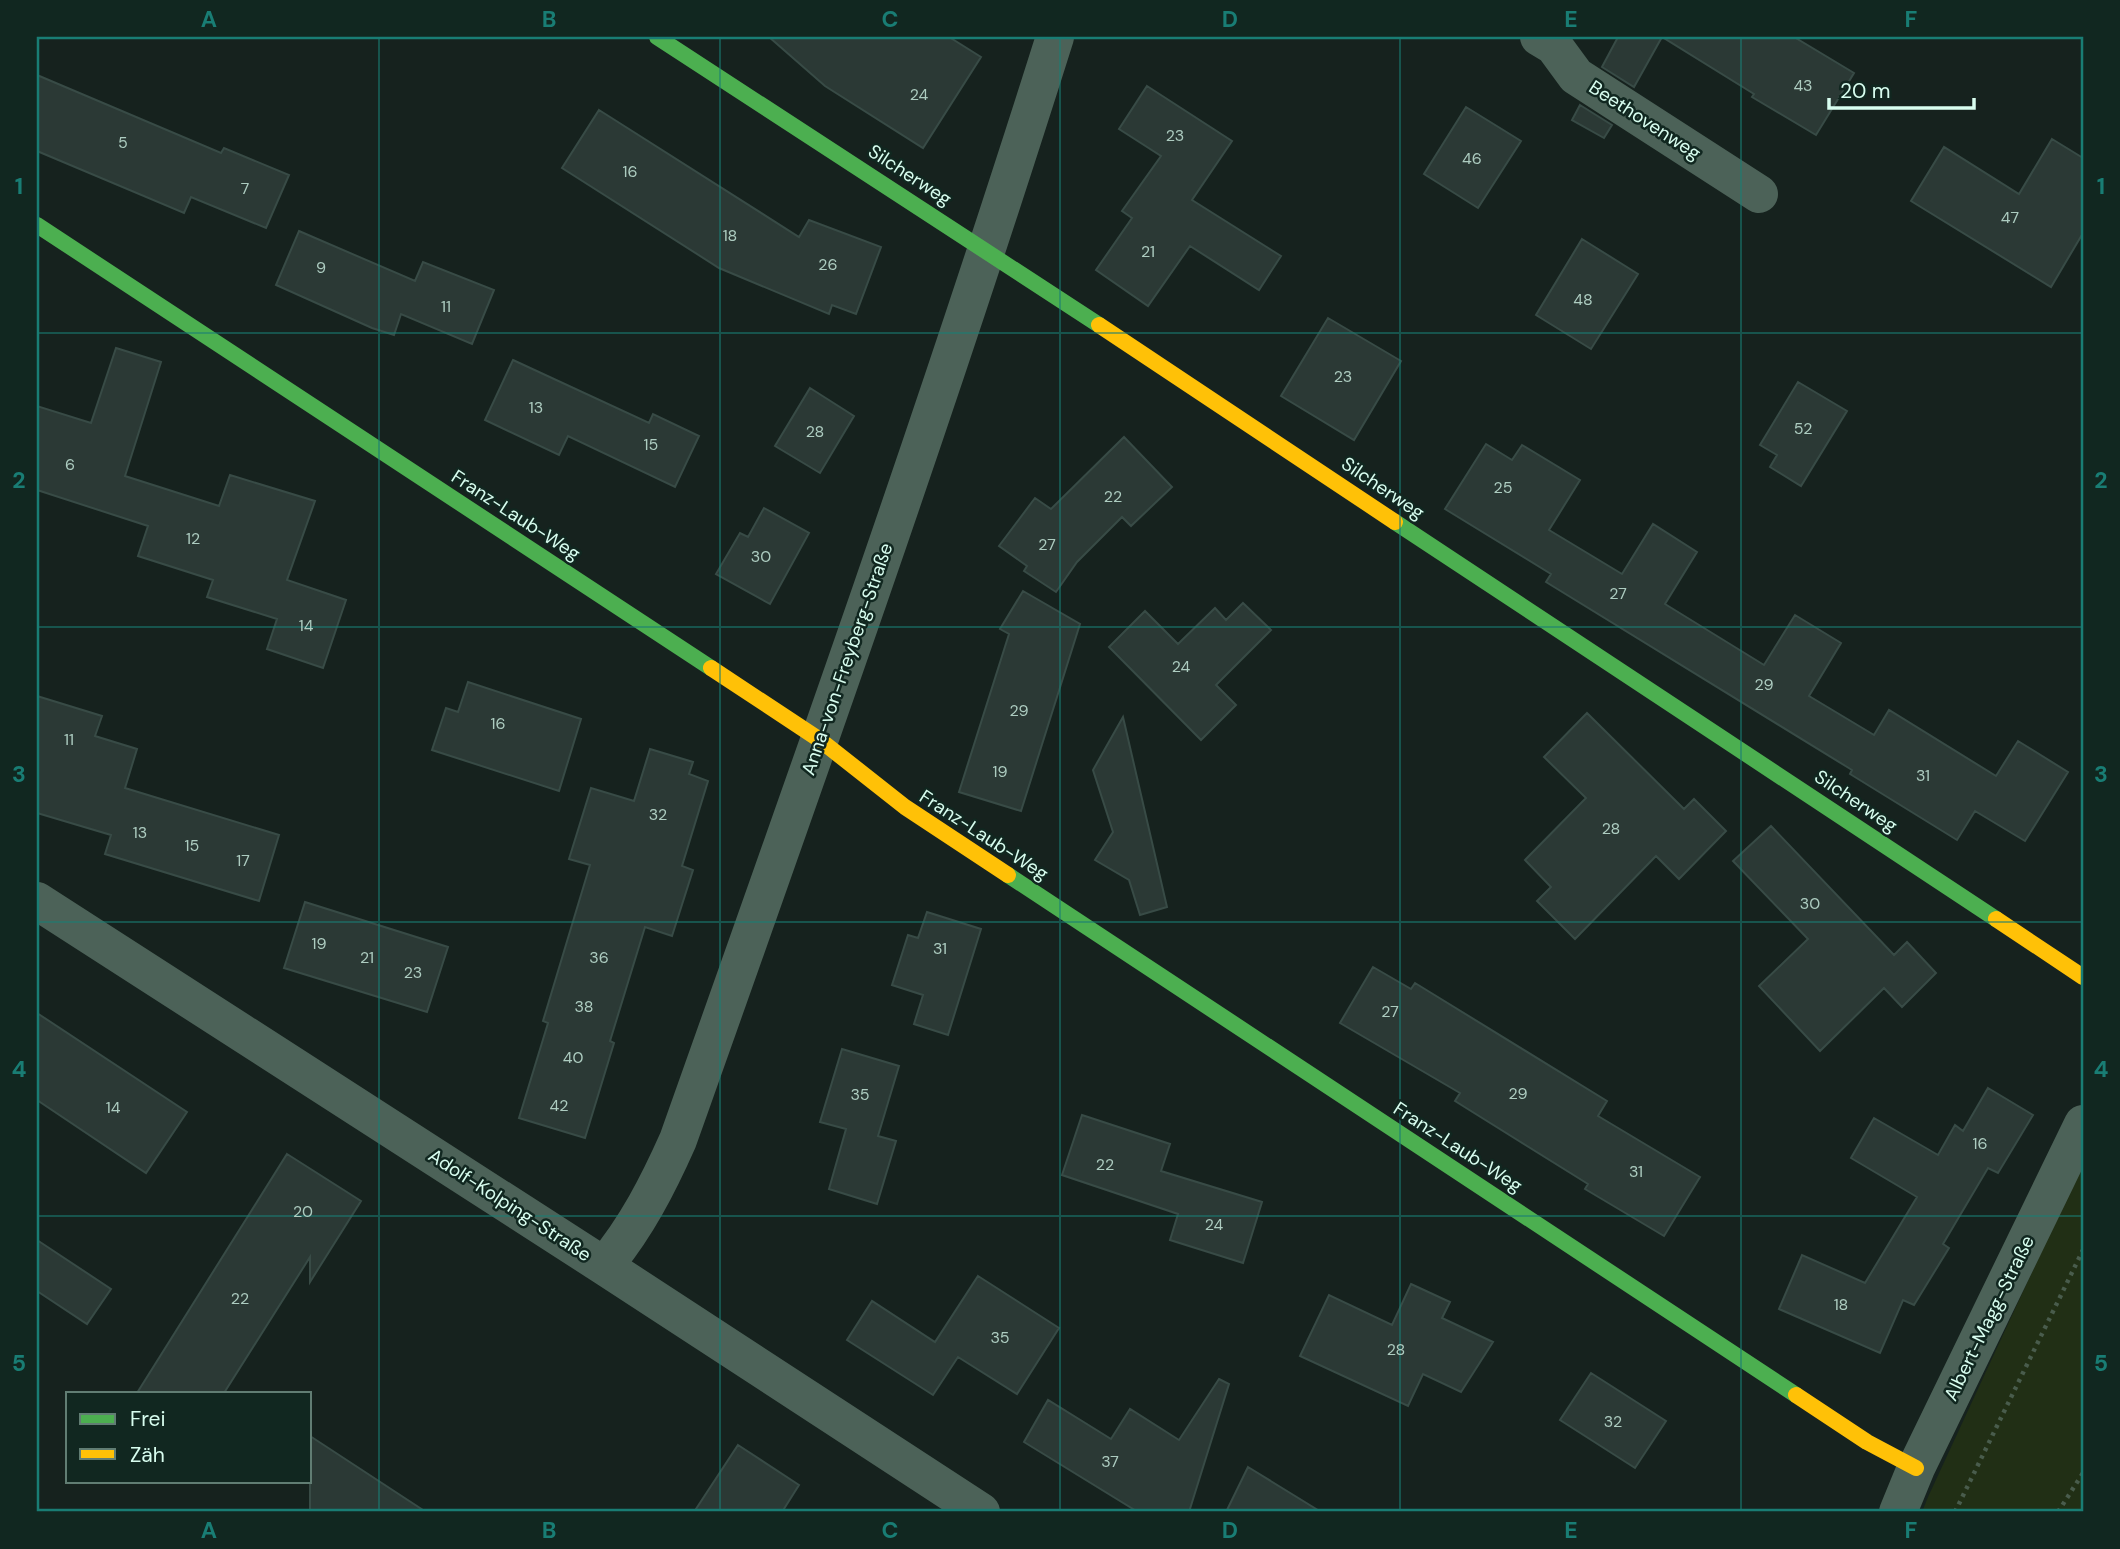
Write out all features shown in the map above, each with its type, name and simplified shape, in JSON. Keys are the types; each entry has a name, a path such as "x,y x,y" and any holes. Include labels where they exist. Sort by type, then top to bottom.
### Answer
{"street":[{"name":"Silcherweg","path":"657,37 987,251 2083,977"},
{"name":"Anna-von-Freyberg-Straße","path":"604,1266 624,1242 657,1186 678,1140 820,740 987,251 1055,37"},
{"name":"Beethovenweg","path":"1539,37 1554,46 1576,76 1759,194"},
{"name":"Franz-Laub-Weg","path":"37,225 820,740 905,807 1867,1442 1916,1468"},
{"name":"Adolf-Kolping-Straße","path":"37,901 981,1512"},
{"name":"Albert-Magg-Straße","path":"1898,1512 1916,1468 2083,1124"}],"path":[{"path":"1955,1512 2083,1250"},
{"path":"2058,1512 2083,1473"}],"green space":[{"path":"2083,1162 2083,1512 1922,1512 1928,1497"}],"building":[{"path":"769,37 949,37 981,57 923,148 825,86"},
{"path":"1618,37 1662,37 1634,87 1602,67"},
{"path":"1662,37 1794,37 1854,73 1816,135 1752,97 1754,94"},
{"path":"37,75 221,153 224,148 289,175 266,228 191,197 184,213 37,151"},
{"path":"1147,86 1232,141 1192,200 1281,256 1259,290 1190,246 1148,306 1096,270 1132,218 1122,211 1161,156 1119,129"},
{"path":"1580,105 1612,125 1604,138 1572,120"},
{"path":"1466,107 1521,141 1478,208 1424,174"},
{"path":"599,110 799,237 809,220 881,247 856,314 832,305 829,314 719,268 562,168"},
{"path":"2052,139 2083,158 2083,233 2051,287 1911,201 1944,147 2019,194"},
{"path":"299,231 415,281 423,262 494,290 472,344 401,314 394,335 372,328 276,285"},
{"path":"1582,239 1638,274 1591,349 1536,315"},
{"path":"1328,318 1401,361 1354,440 1281,396"},
{"path":"116,348 161,362 125,476 219,506 230,475 315,501 287,580 346,600 323,668 267,649 277,619 207,597 213,580 138,556 148,526 37,490 37,406 91,423"},
{"path":"513,360 649,423 653,414 699,436 675,487 568,436 559,455 485,420"},
{"path":"1798,382 1847,411 1801,486 1770,467 1777,455 1760,445"},
{"path":"810,388 854,416 820,473 775,446"},
{"path":"1124,437 1172,487 1131,526 1122,517 1077,562 1056,592 1024,571 1027,566 999,546 1035,498 1051,509"},
{"path":"1486,444 1512,460 1522,445 1580,480 1549,530 1622,574 1653,524 1697,552 1665,604 1764,665 1795,615 1841,643 1809,696 1874,735 1889,710 1996,776 2018,741 2068,772 2025,841 1975,811 1957,840 1850,774 1852,770 1546,582 1551,574 1445,509"},
{"path":"764,508 809,533 770,604 716,574 740,533 748,537"},
{"path":"1023,591 1080,624 1021,811 959,792 1009,634 1000,629"},
{"path":"1243,603 1271,630 1216,685 1236,705 1201,740 1109,647 1145,611 1178,644 1215,608 1226,620"},
{"path":"468,682 581,719 559,791 432,750 446,708 458,712"},
{"path":"37,696 102,716 95,736 137,749 125,788 279,835 259,901 105,854 111,835 37,813"},
{"path":"1587,713 1684,809 1694,799 1726,831 1679,879 1656,856 1575,939 1537,901 1551,887 1525,860 1586,798 1544,757"},
{"path":"1123,717 1167,907 1140,915 1129,880 1095,860 1113,832 1093,770"},
{"path":"650,749 693,762 689,774 708,781 682,866 693,870 672,936 645,927 610,1041 614,1043 585,1138 519,1118 548,1023 543,1021 590,865 569,859 591,788 634,801"},
{"path":"1771,826 1894,955 1907,942 1936,973 1902,1007 1884,988 1820,1051 1759,986 1808,939 1733,861"},
{"path":"305,902 448,947 427,1012 284,968"},
{"path":"927,912 981,929 948,1035 914,1024 923,995 892,985 908,935 918,938"},
{"path":"1373,967 1411,989 1415,983 1607,1101 1598,1116 1700,1177 1664,1236 1585,1189 1588,1184 1455,1101 1460,1093 1340,1023"},
{"path":"37,1013 187,1112 146,1173 37,1100"},
{"path":"842,1049 899,1066 878,1136 896,1141 877,1204 829,1189 846,1129 820,1122"},
{"path":"1988,1088 2033,1115 1998,1173 1988,1168 1943,1244 1949,1248 1914,1305 1903,1300 1880,1353 1779,1309 1802,1255 1865,1283 1917,1197 1851,1158 1874,1118 1938,1155 1955,1125 1963,1131"},
{"path":"1082,1115 1170,1144 1161,1171 1262,1202 1243,1263 1170,1240 1178,1214 1062,1175"},
{"path":"287,1154 361,1201 310,1282 310,1257 225,1392 138,1392"},
{"path":"37,1240 111,1289 87,1324 37,1291"},
{"path":"978,1276 1059,1328 1017,1394 958,1357 933,1395 847,1340 872,1301 935,1342"},
{"path":"1411,1284 1450,1302 1442,1318 1493,1342 1461,1392 1423,1374 1408,1406 1300,1356 1329,1295 1392,1325"},
{"path":"1591,1373 1666,1421 1635,1468 1560,1420"},
{"path":"1219,1379 1229,1384 1189,1512 1138,1512 1024,1442 1048,1400 1111,1439 1130,1409 1179,1440"},
{"path":"312,1437 426,1512 310,1512"},
{"path":"738,1445 799,1485 782,1512 694,1512"},
{"path":"1248,1467 1321,1512 1226,1512"}],"traffic: fast":[{"path":"657,37 1099,325"},
{"path":"37,225 711,668"},
{"path":"1395,522 1996,919"},
{"path":"1008,875 1796,1395"}],"traffic: slow":[{"path":"1099,325 1395,522"},
{"path":"711,668 820,740 905,807 1008,875"},
{"path":"1996,919 2083,977"},
{"path":"1796,1395 1867,1442 1916,1468"}]}
